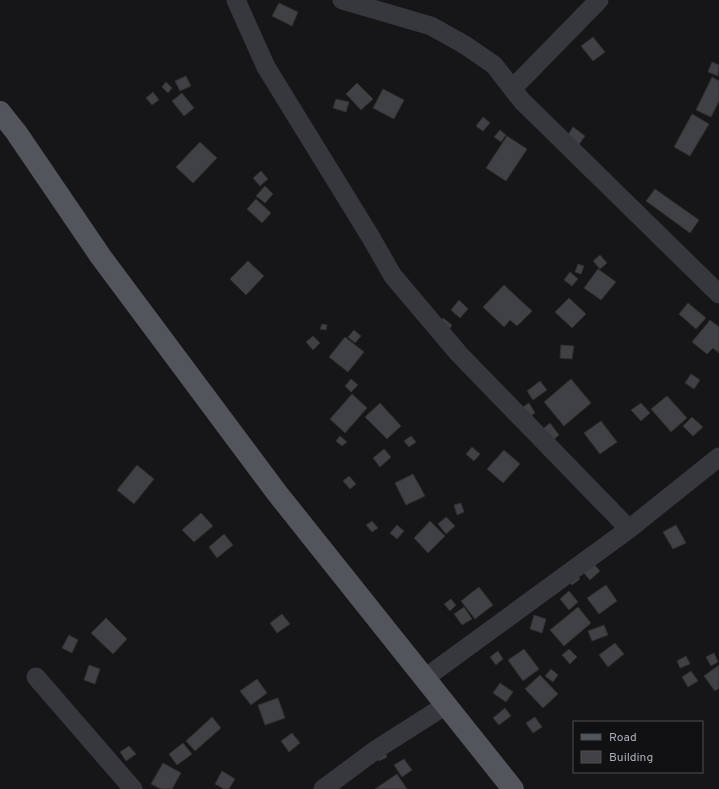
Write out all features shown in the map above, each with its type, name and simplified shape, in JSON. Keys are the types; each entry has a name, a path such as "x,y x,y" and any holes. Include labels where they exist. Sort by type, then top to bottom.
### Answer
{"main road":[{"path":"0,112 16,132 101,256 211,406 277,493 513,789"}],"street":[{"path":"236,0 266,67 393,276 459,354 629,529"},
{"path":"342,0 431,26 466,45 494,65 522,101 719,294"},
{"path":"512,88 599,0"},
{"path":"425,678 629,529 719,457"},
{"path":"36,678 132,789"},
{"path":"323,789 377,750 446,705"}],"building":[{"path":"279,3 298,12 292,26 272,16"},
{"path":"593,37 605,52 593,61 581,46"},
{"path":"712,62 719,65 718,76 708,72"},
{"path":"186,76 191,86 180,91 175,81"},
{"path":"712,77 719,81 719,101 711,117 696,110"},
{"path":"166,82 172,88 168,93 162,87"},
{"path":"357,83 373,99 361,110 346,94"},
{"path":"383,89 404,100 394,119 373,108"},
{"path":"153,92 159,100 152,105 146,98"},
{"path":"182,93 194,108 184,116 172,101"},
{"path":"336,99 349,102 346,112 333,108"},
{"path":"692,114 709,124 690,156 674,147"},
{"path":"483,117 490,123 483,131 476,126"},
{"path":"573,127 585,136 575,150 563,142"},
{"path":"500,130 506,135 501,142 494,137"},
{"path":"507,136 527,149 506,181 486,168"},
{"path":"200,142 217,158 193,183 176,167"},
{"path":"261,171 268,179 260,186 253,178"},
{"path":"265,186 273,194 265,203 256,196"},
{"path":"655,189 699,220 690,233 646,201"},
{"path":"256,199 271,213 262,223 247,209"},
{"path":"600,255 607,263 600,269 593,261"},
{"path":"248,261 264,276 246,295 230,279"},
{"path":"578,264 584,266 581,274 575,272"},
{"path":"598,269 616,282 601,300 584,288"},
{"path":"570,272 578,279 572,286 564,280"},
{"path":"504,285 532,311 517,326 510,320 504,327 483,307"},
{"path":"569,298 586,314 572,328 555,312"},
{"path":"459,300 468,309 460,318 451,310"},
{"path":"688,303 706,318 696,329 679,314"},
{"path":"443,318 452,325 448,331 439,324"},
{"path":"710,320 719,327 719,353 713,348 707,354 692,342"},
{"path":"322,324 327,325 326,330 320,329"},
{"path":"354,330 361,336 355,343 348,337"},
{"path":"313,336 320,343 313,350 306,342"},
{"path":"345,337 364,352 348,372 329,357"},
{"path":"561,345 574,346 572,359 560,358"},
{"path":"691,374 700,380 694,389 685,383"},
{"path":"351,379 358,385 351,392 345,386"},
{"path":"571,379 591,403 564,426 544,402"},
{"path":"540,381 547,390 533,400 527,391"},
{"path":"352,394 367,408 345,433 330,419"},
{"path":"667,396 687,418 671,432 651,409"},
{"path":"380,403 401,426 387,439 365,417"},
{"path":"529,403 535,413 526,419 520,409"},
{"path":"641,403 650,413 641,421 631,410"},
{"path":"692,417 703,427 693,436 683,426"},
{"path":"601,421 617,442 600,454 584,433"},
{"path":"550,423 559,435 550,443 540,431"},
{"path":"340,436 347,442 342,446 336,441"},
{"path":"411,436 416,442 409,447 404,441"},
{"path":"472,447 480,454 474,461 466,454"},
{"path":"384,449 391,457 380,467 373,458"},
{"path":"504,450 520,464 503,483 487,469"},
{"path":"137,465 154,479 134,504 117,490"},
{"path":"413,474 425,496 406,505 395,483"},
{"path":"349,476 356,484 350,489 343,481"},
{"path":"461,503 464,512 457,515 454,505"},
{"path":"201,513 213,526 194,542 182,530"},
{"path":"446,517 455,526 446,534 438,524"},
{"path":"372,521 378,528 372,532 366,525"},
{"path":"430,521 445,536 428,553 414,538"},
{"path":"397,525 404,531 397,539 390,533"},
{"path":"676,525 686,543 673,549 663,532"},
{"path":"224,534 233,545 217,558 209,547"},
{"path":"592,562 600,571 590,580 582,571"},
{"path":"575,573 580,579 572,585 567,579"},
{"path":"606,585 617,601 599,614 587,598"},
{"path":"479,587 493,605 475,619 461,601"},
{"path":"569,591 578,602 569,610 560,599"},
{"path":"451,599 456,605 450,611 444,604"},
{"path":"464,607 472,619 462,625 454,614"},
{"path":"578,607 591,623 564,646 550,630"},
{"path":"282,614 290,624 277,633 270,623"},
{"path":"534,615 546,619 542,633 530,629"},
{"path":"106,618 127,639 113,654 91,633"},
{"path":"604,625 608,635 592,641 588,631"},
{"path":"69,635 78,640 72,653 62,648"},
{"path":"615,643 624,654 608,667 599,655"},
{"path":"524,649 539,669 523,681 508,660"},
{"path":"569,649 577,657 570,664 562,655"},
{"path":"498,651 503,659 496,665 490,657"},
{"path":"714,653 718,662 711,666 706,657"},
{"path":"686,656 690,664 680,668 677,661"},
{"path":"89,665 100,669 95,684 84,680"},
{"path":"719,665 719,688 715,691 704,676"},
{"path":"551,669 558,675 553,682 545,676"},
{"path":"691,671 698,681 688,687 682,677"},
{"path":"540,675 558,694 543,708 525,689"},
{"path":"257,679 267,693 251,705 240,691"},
{"path":"500,683 513,692 506,702 493,693"},
{"path":"278,698 285,718 265,725 258,705"},
{"path":"505,708 511,716 499,725 493,718"},
{"path":"212,717 221,728 195,751 186,741"},
{"path":"535,717 542,727 533,733 526,723"},
{"path":"292,733 300,743 289,752 281,741"},
{"path":"183,743 192,754 177,765 169,754"},
{"path":"129,746 136,754 126,761 120,752"},
{"path":"384,750 387,757 379,761 376,754"},
{"path":"404,759 412,770 402,777 394,765"},
{"path":"163,763 181,773 172,789 161,789 151,784"},
{"path":"222,771 235,779 229,789 224,789 215,784"},
{"path":"397,774 407,789 375,789"}]}
